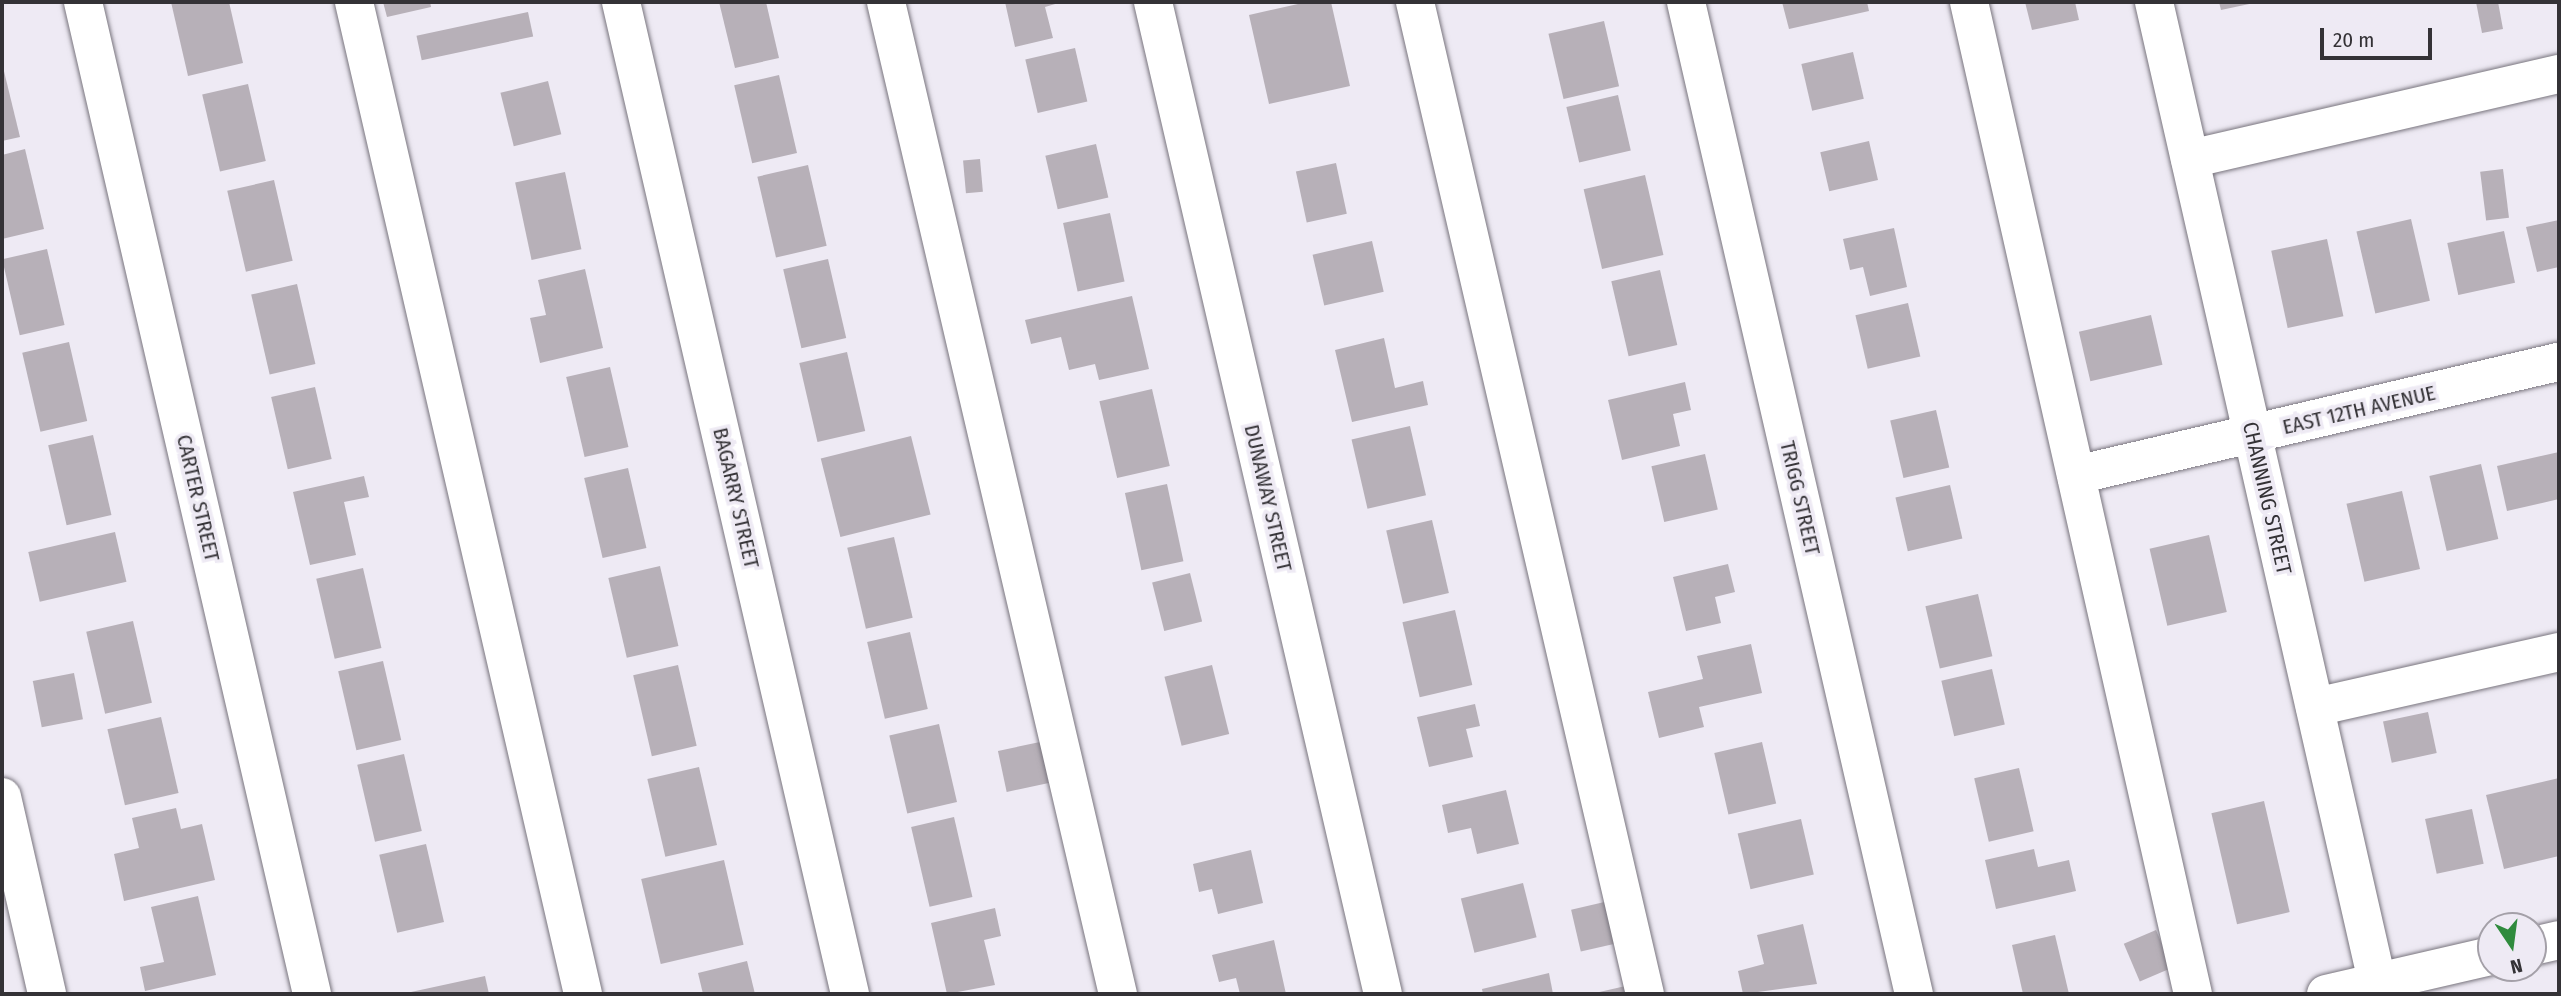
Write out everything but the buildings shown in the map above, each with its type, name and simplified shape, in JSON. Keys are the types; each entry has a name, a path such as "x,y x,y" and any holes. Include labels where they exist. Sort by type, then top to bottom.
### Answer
{"street":[{"name":"CARTER STREET","path":"83,2 312,994"},
{"path":"354,2 583,994"},
{"name":"BAGARRY STREET","path":"621,2 850,994"},
{"path":"886,2 1118,994"},
{"name":"DUNAWAY STREET","path":"1153,2 1383,994"},
{"path":"1415,2 1645,994"},
{"name":"TRIGG STREET","path":"1686,2 1913,994"},
{"path":"1969,2 2193,994"},
{"name":"CHANNING STREET","path":"2154,2 2379,988"},
{"path":"2190,159 2559,74"},
{"name":"EAST 12TH AVENUE","path":"2076,475 2559,362"},
{"path":"2315,707 2559,652"},
{"path":"2,797 47,994"},
{"path":"2326,994 2379,988 2477,960"}]}
